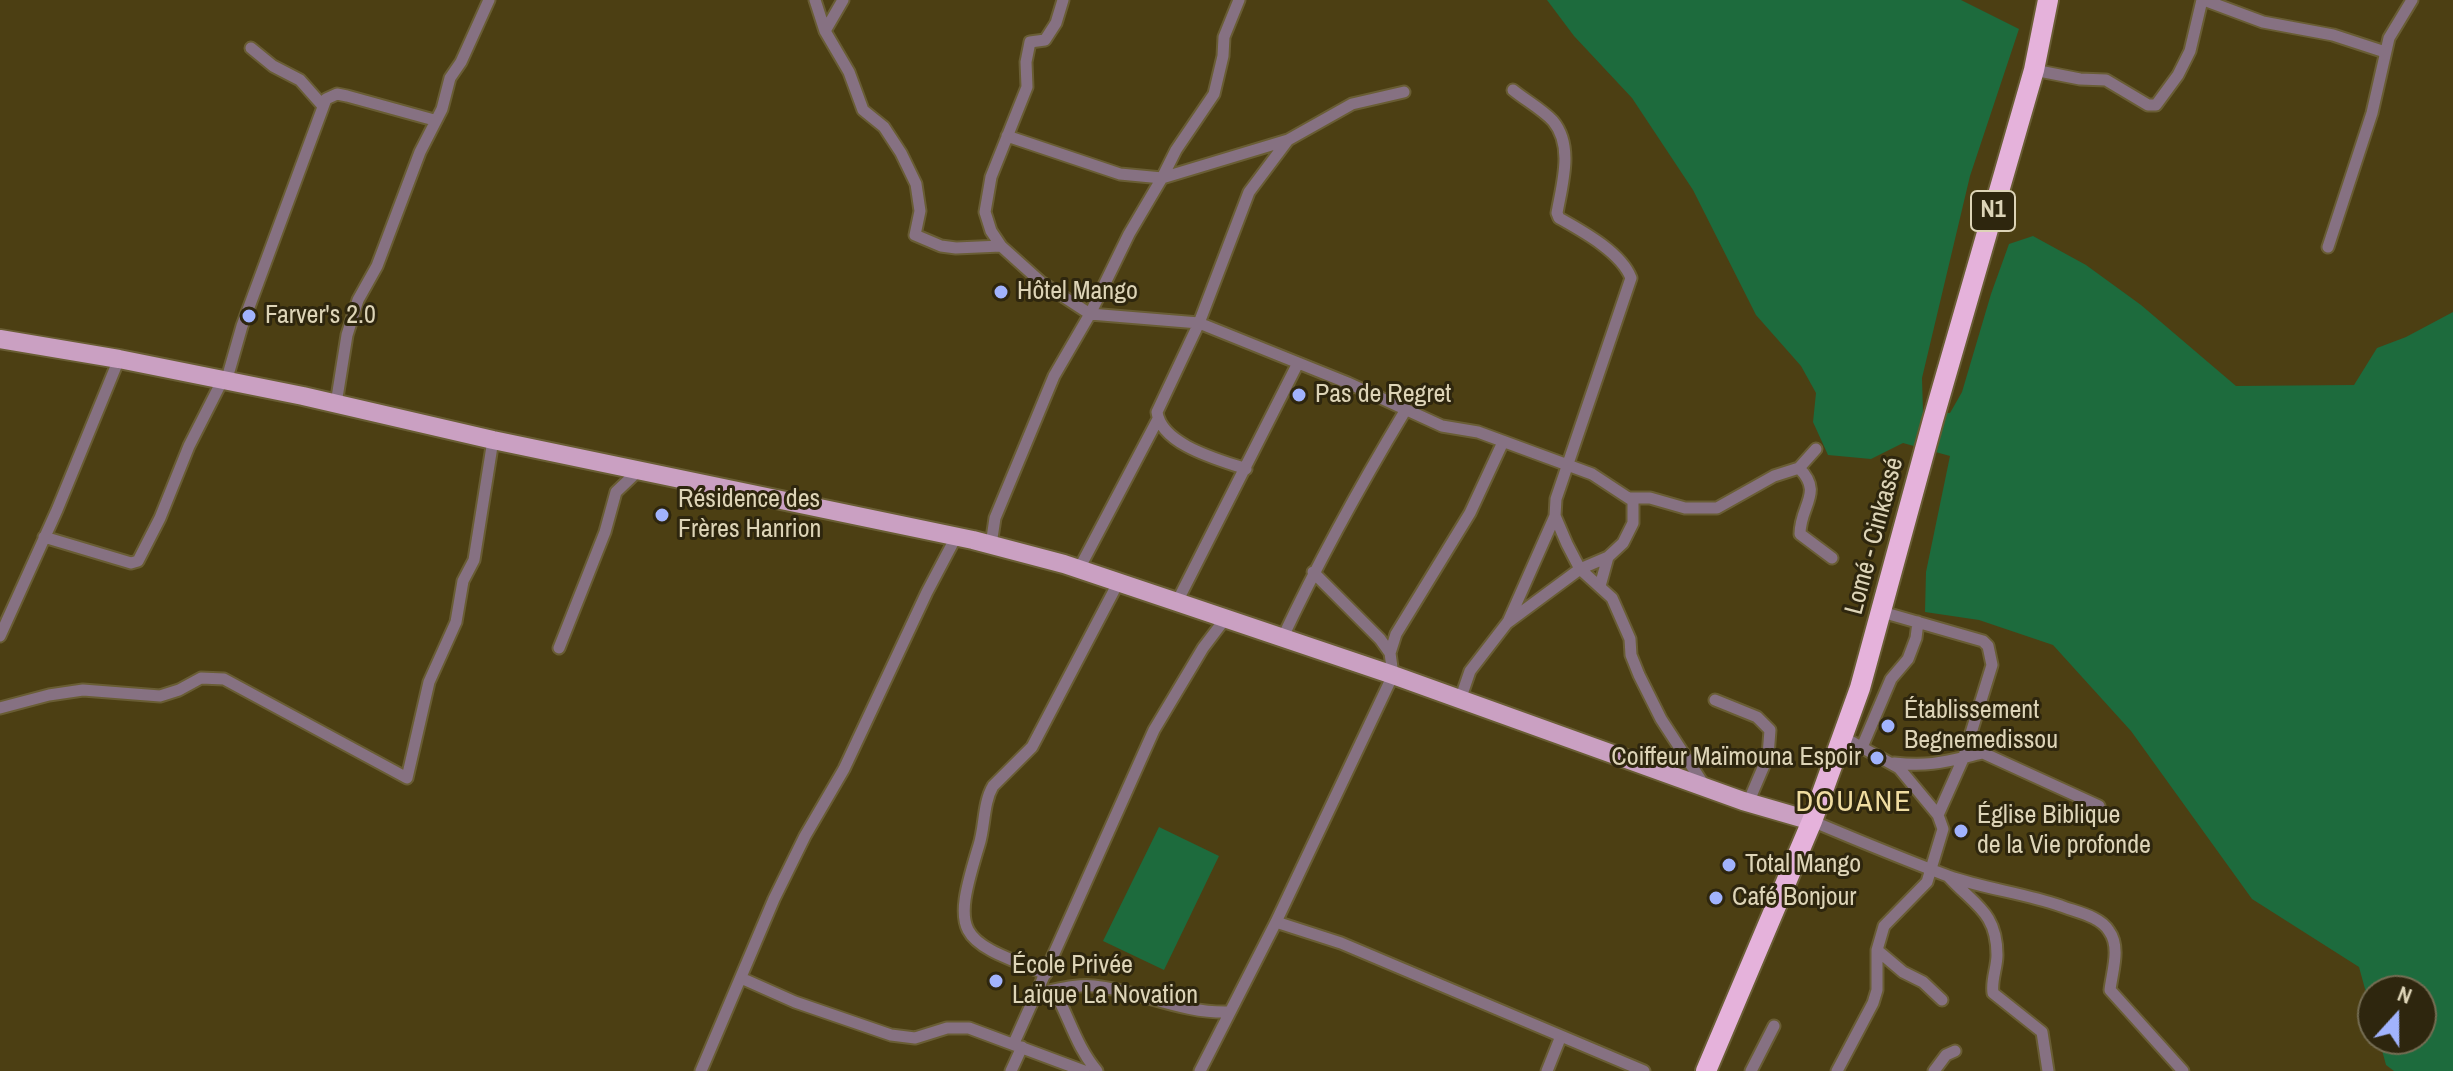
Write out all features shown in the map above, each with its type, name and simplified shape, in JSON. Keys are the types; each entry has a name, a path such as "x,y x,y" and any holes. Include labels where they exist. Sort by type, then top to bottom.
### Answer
{"highway":[{"name":"Lomé - Cinkassé","path":"1706,1071 1812,821 1843,737 1882,612 2034,70 2048,0"}],"main road":[{"path":"0,339 119,359 336,404 991,545 1079,569 1393,675 1748,803 1812,821"}],"street":[{"path":"336,404 347,335 358,300 377,266 434,120 442,109 450,78 461,62 489,0"},
{"path":"815,0 825,31 849,72 863,110 884,127 916,184 920,211 915,235 941,246 956,248 1001,246"},
{"path":"825,31 843,0"},
{"path":"1063,0 1052,33 1045,40 1030,42 1027,47 1027,87 991,177 985,212 991,231 1001,246 1041,282 1090,314 1199,323 1442,426 1478,432 1568,464 1592,474 1630,498 1634,505 1633,523 1623,543 1608,557 1580,569 1507,623"},
{"path":"991,545 995,518 1015,464 1054,376 1176,150 1214,94 1224,37 1239,0"},
{"path":"2034,70 2080,79 2106,80 2148,105 2156,105 2178,75 2190,51 2203,0 2287,28 2333,35 2385,52"},
{"path":"2224,0 2237,13"},
{"path":"2328,247 2372,113 2389,38 2412,0"},
{"path":"251,48 273,66 300,80 323,106"},
{"path":"1460,700 1470,671 1507,623 1555,516 1556,499 1631,278 1627,270 1594,238 1559,218 1557,213 1564,174 1563,140 1552,121 1513,90"},
{"path":"1007,136 1120,174 1162,178 1288,140 1352,104 1404,92"},
{"path":"44,537 131,563 138,561 160,518 189,446 224,381 329,96 347,96 434,120"},
{"path":"1246,469 1191,450 1163,426 1157,412 1199,323 1249,192 1288,140"},
{"path":"0,636 119,359"},
{"path":"1177,602 1298,363"},
{"path":"1282,639 1313,572 1405,411"},
{"path":"1079,569 1158,419"},
{"path":"1,706 83,690 160,696 201,678 224,679 407,778 429,682 456,622 463,581 474,560 493,440"},
{"path":"1200,1071 1276,922 1393,675 1390,653 1396,634 1482,490 1503,442"},
{"path":"1630,498 1650,498 1685,508 1717,508 1774,476 1799,468 1816,449"},
{"path":"1799,468 1808,477 1812,488 1800,534 1832,558"},
{"path":"559,648 605,532 616,492 639,470"},
{"path":"1555,516 1580,569 1612,598 1630,639 1635,667 1661,719 1706,788"},
{"path":"704,1070 741,978 805,836 844,769 920,606 956,537"},
{"path":"1600,586 1608,557"},
{"path":"1313,572 1362,619 1390,653"},
{"path":"1046,974 994,953 976,941 966,929 963,899 983,831 989,792 1032,747 1118,583"},
{"path":"1882,612 1983,641 1988,646 1992,665 1963,759 1938,815"},
{"path":"1011,1071 1038,993 1154,730 1203,648 1225,619"},
{"path":"1862,747 1891,679 1908,659 1918,622"},
{"path":"1715,700 1757,717 1770,730 1768,756 1748,803"},
{"path":"1843,737 1894,763 1920,766 1983,753 2099,806"},
{"path":"1837,1071 1873,1003 1877,990 1877,950 1884,926 1927,882 1943,829 1938,815 1894,763"},
{"path":"1812,821 1948,876 2046,901 2104,924 2114,943 2110,990 2183,1071"},
{"path":"1948,876 1993,924 1997,955 1993,993 2042,1032 2048,1071"},
{"path":"1276,922 1341,943 1644,1071"},
{"path":"1877,950 1903,972 1932,989 1942,1000"},
{"path":"741,978 795,1002 891,1035 915,1038 947,1028 969,1028 1084,1071"},
{"path":"1038,993 1090,986 1114,989 1207,1013 1230,1012"},
{"path":"1054,990 1068,1014 1082,1051 1097,1071"},
{"path":"1751,1071 1774,1026"},
{"path":"1547,1071 1561,1036"},
{"path":"1934,1071 1946,1055 1955,1051"}],"green space":[{"path":"1547,0 1961,0 2019,29 1970,176 1922,378 1923,412 1950,413 1962,392 2009,244 2033,236 2086,265 2141,305 2236,386 2354,385 2377,348 2406,337 2453,312 2453,1071 2394,1071 2386,1065 2383,1055 2437,1055 2437,975 2361,975 2359,967 2252,899 2131,731 2053,645 1979,620 1925,612 1926,572 1950,456 1903,443 1871,459 1828,455 1813,422 1816,393 1801,366 1756,315 1693,190 1632,98 1574,36"},
{"path":"1159,827 1219,856 1164,970 1103,941"}],"place":[{"name":"Hôtel Mango","path":"1001,292"},
{"name":"Farver's 2.0","path":"249,316"},
{"name":"Pas de Regret","path":"1299,395"},
{"name":"Résidence des Frères Hanrion","path":"662,515"},
{"name":"Établissement Begnemedissou","path":"1888,726"},
{"name":"Coiffeur Maïmouna Espoir","path":"1877,758"},
{"name":"Église Biblique de la Vie profonde","path":"1961,831"},
{"name":"Total Mango","path":"1729,865"},
{"name":"Café Bonjour","path":"1716,898"},
{"name":"École Privée Laïque La Novation","path":"996,981"}],"district":[{"name":"DOUANE","path":"1854,803"}]}
